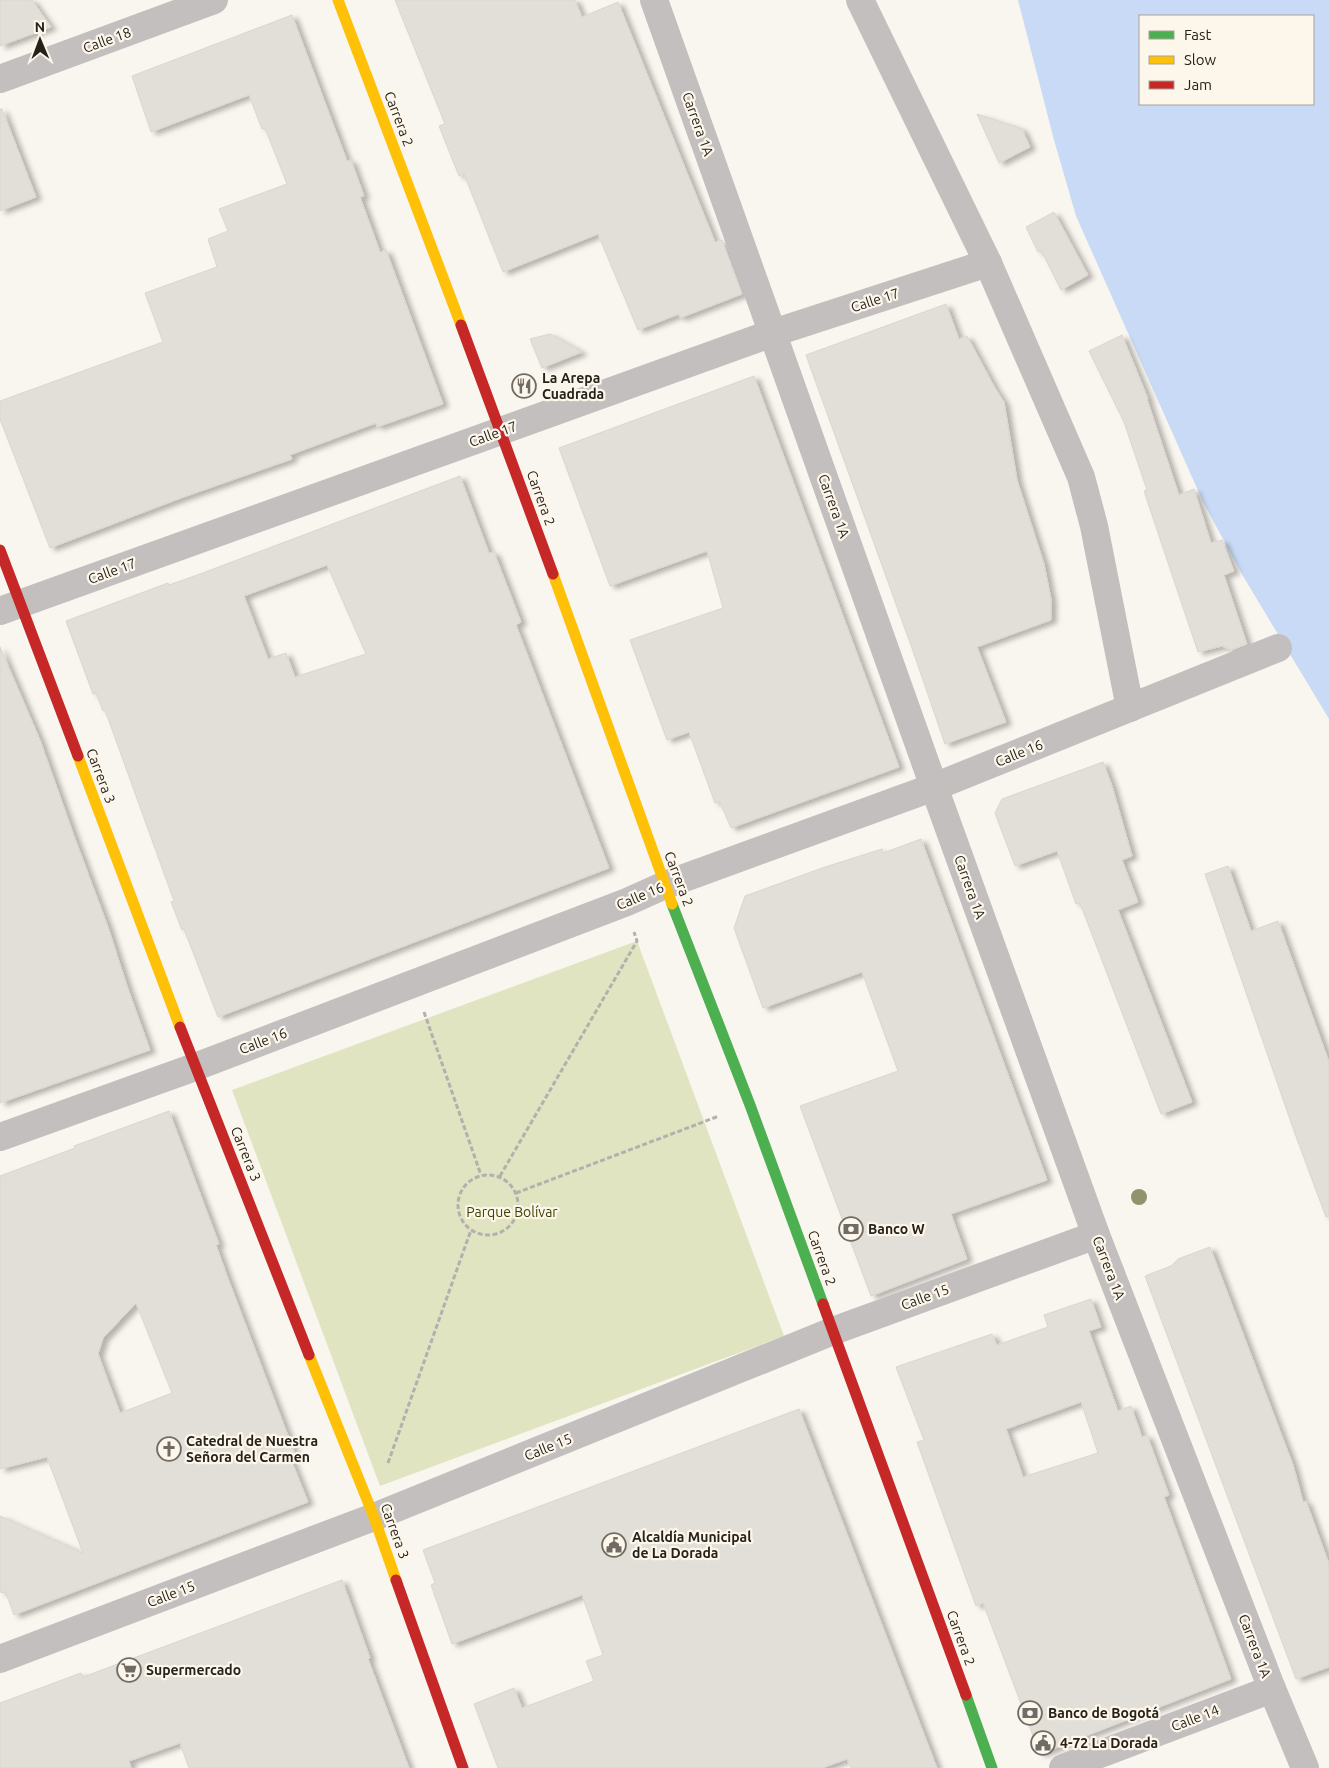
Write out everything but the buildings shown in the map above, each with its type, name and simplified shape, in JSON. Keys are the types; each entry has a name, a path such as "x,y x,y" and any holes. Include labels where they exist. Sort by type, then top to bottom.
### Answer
{"main road":[{"name":"Carrera 2","path":"338,0 501,431 665,885 750,1105 992,1768"},
{"name":"Carrera 3","path":"0,550 10,608 374,1517 464,1768"}],"street":[{"name":"Calle 18","path":"0,79 214,0"},
{"name":"Carrera 1A","path":"654,0 934,787 1096,1235 1304,1768"},
{"path":"860,0 988,263 1081,477 1094,526 1130,708"},
{"name":"Calle 17","path":"10,608 773,333 988,263"},
{"name":"Calle 16","path":"0,1137 195,1067 627,902 665,885 934,787 1278,648"},
{"name":"Calle 15","path":"0,1658 374,1517 833,1331 1096,1235"},
{"name":"Calle 14","path":"1063,1768 1272,1689"}],"path":[{"path":"500,1176 636,941 627,902"},
{"path":"414,984 481,1176"},
{"path":"516,1193 750,1105"},
{"path":"489,1174 500,1176 510,1183 516,1193 519,1204 516,1216 510,1226 500,1233 486,1235 476,1233 465,1225 460,1217 457,1202 459,1193 466,1183 481,1176 489,1174"},
{"path":"387,1467 471,1230"}],"green space":[{"name":"Parque Bolívar","path":"637,941 784,1336 380,1486 232,1090"}],"water":[{"path":"1018,0 1329,0 1329,719 1243,576 1204,504 1076,216 1054,140"}],"traffic: fast":[{"path":"672,904 750,1105 823,1304"},
{"path":"966,1695 992,1768"}],"traffic: slow":[{"path":"338,0 461,325"},
{"path":"553,574 672,904"},
{"path":"78,756 180,1027"},
{"path":"309,1355 374,1517 396,1580"}],"traffic: jam":[{"path":"461,325 553,574"},
{"path":"0,550 78,756"},
{"path":"180,1027 309,1355"},
{"path":"823,1304 966,1695"},
{"path":"396,1580 463,1768"}],"place":[{"name":"La Arepa Cuadrada","path":"524,386"},
{"name":"Banco W","path":"851,1229"},
{"name":"Catedral de Nuestra Señora del Carmen","path":"169,1449"},
{"name":"Alcaldía Municipal de La Dorada","path":"614,1545"},
{"name":"Supermercado","path":"129,1670"},
{"name":"Banco de Bogotá","path":"1030,1713"},
{"name":"4-72 La Dorada","path":"1043,1743"}]}
